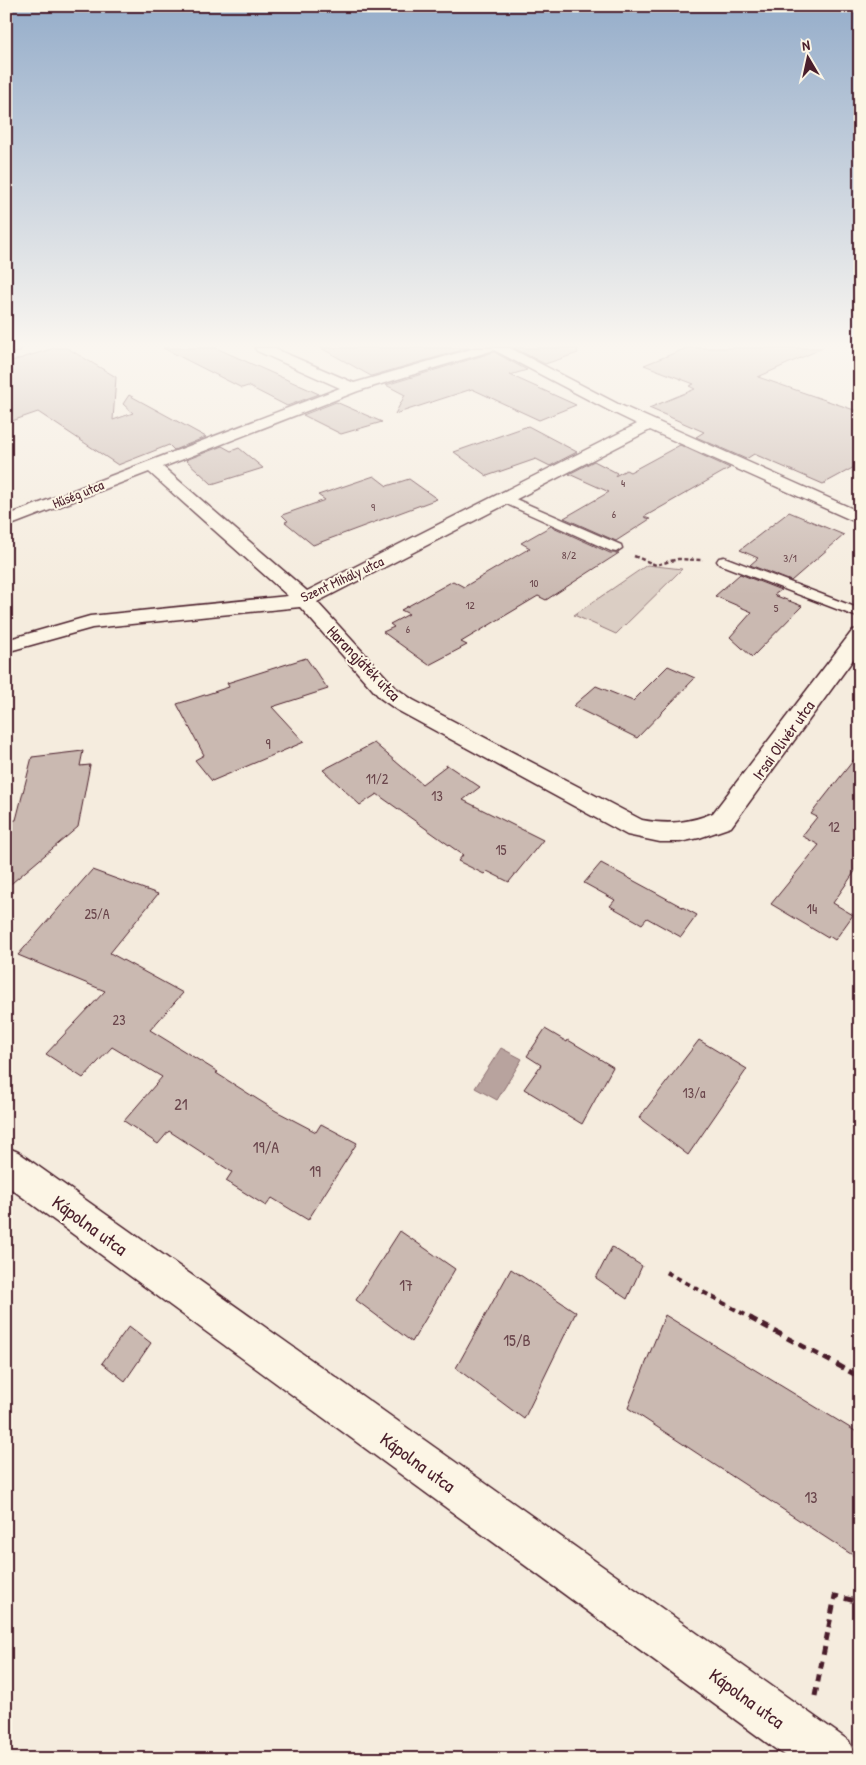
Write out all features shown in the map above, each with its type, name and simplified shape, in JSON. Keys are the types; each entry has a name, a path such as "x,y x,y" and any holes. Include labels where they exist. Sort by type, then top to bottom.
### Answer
{"street":[{"name":"Hűség utca","path":"6,522 242,430"},
{"name":"Szent Mihály utca","path":"8,646 90,622 305,600 637,430"},
{"path":"663,430 860,519"},
{"name":"Harangjáték utca","path":"151,465 305,600 388,693 405,706 636,828 662,834 696,831"},
{"name":"Irsai Olivér utca","path":"696,831 722,820 736,804 860,636"},
{"name":"Kápolna utca","path":"6,1164 818,1750"}],"lane":[{"path":"504,498 616,548"},
{"path":"724,561 860,614"}],"path":[{"path":"616,548 656,565 678,559 724,561"},
{"path":"666,1272 860,1377"},
{"path":"818,1750 835,1596 860,1602"}],"shaded area":[{"path":"647,565 682,569 616,634 574,615"},
{"path":"501,1048 522,1059 497,1100 475,1088"}],"building":[{"path":"66,430 194,430 206,437 174,450 169,445 118,465"},
{"path":"334,430 353,430 341,434"},
{"path":"516,430 536,430 577,452 550,466 536,459 487,476 454,452"},
{"path":"700,430 860,430 860,464 823,484 754,454 746,459 696,437 704,432"},
{"path":"680,445 730,468 644,517 650,519 616,541 564,518 609,492 569,474 594,461 617,473 615,476 626,470 630,472"},
{"path":"222,446 231,451 239,448 263,468 212,484 186,460"},
{"path":"374,476 387,486 409,479 437,499 313,545 285,522 288,521 282,515 325,500 318,495"},
{"path":"789,512 844,535 791,581 750,565 758,558 740,550"},
{"path":"551,526 610,553 619,553 546,600 538,596 461,642 467,645 429,665 383,632 394,627 390,624 409,614 401,610 453,581 464,587 530,548 521,543"},
{"path":"740,574 781,590 774,595 802,606 752,657 730,637 752,612 715,596"},
{"path":"306,658 328,689 272,707 304,742 212,781 195,760 204,755 177,704 229,687 227,683"},
{"path":"668,666 695,678 637,738 573,706 596,686 633,701"},
{"path":"374,743 422,784 447,765 480,787 463,800 543,840 509,882 487,871 484,874 458,861 463,855 377,794 360,805 323,770"},
{"path":"83,751 80,766 90,765 78,827 6,888 6,821 16,820 32,757"},
{"path":"860,752 860,864 833,903 853,915 835,940 829,936 828,938 771,904 819,845 802,836 817,817 811,814"},
{"path":"601,863 697,915 681,937 647,918 642,924 610,906 615,900 584,883"},
{"path":"92,870 158,894 110,953 183,993 150,1030 276,1111 316,1132 321,1124 357,1143 308,1220 272,1198 266,1206 226,1181 232,1172 169,1131 158,1144 124,1121 162,1077 112,1047 83,1078 46,1054 105,991 18,955"},
{"path":"545,1029 567,1042 568,1040 613,1067 582,1124 524,1089 541,1065 527,1056"},
{"path":"699,1040 747,1069 688,1155 639,1118"},
{"path":"400,1231 455,1269 412,1342 356,1300"},
{"path":"612,1247 642,1266 627,1299 596,1278"},
{"path":"511,1269 576,1312 524,1419 456,1368"},
{"path":"665,1315 860,1434 860,1560 628,1408"},
{"path":"129,1326 151,1343 125,1381 102,1363"}]}
